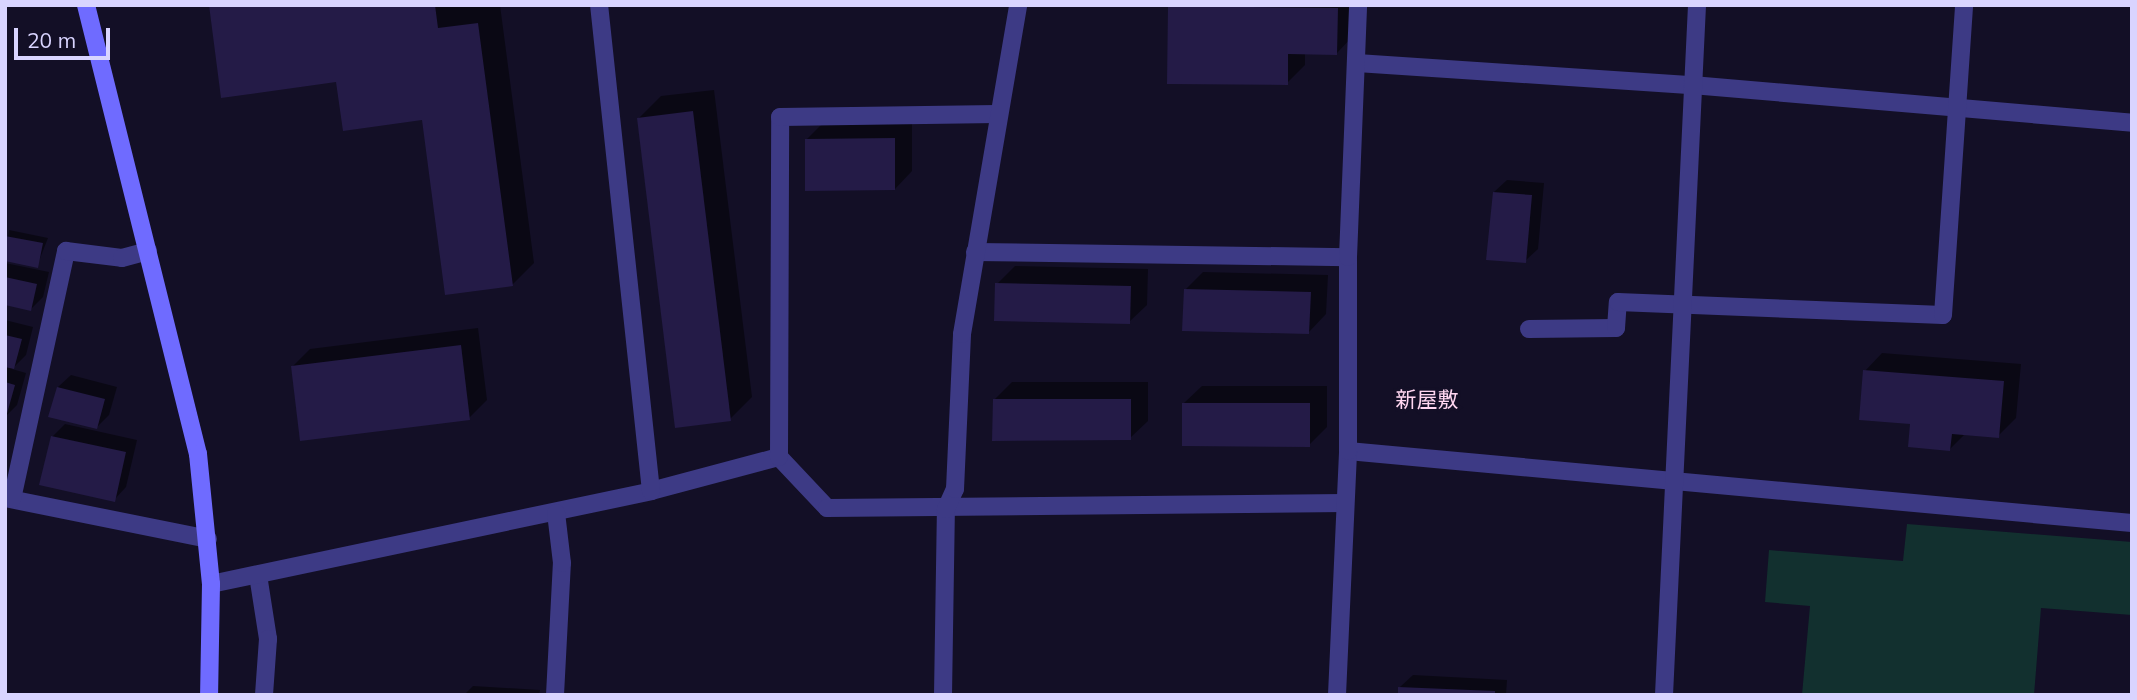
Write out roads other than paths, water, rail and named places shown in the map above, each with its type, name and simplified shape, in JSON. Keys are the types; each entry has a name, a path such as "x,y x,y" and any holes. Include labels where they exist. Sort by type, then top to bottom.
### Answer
{"street":[{"path":"86,5 198,454 211,584 209,695"},
{"path":"599,5 651,491"},
{"path":"943,695 946,509 955,489 956,403 975,252 1018,5"},
{"path":"1337,695 1348,451 1348,257 1358,5"},
{"path":"1664,695 1686,307 1697,5"},
{"path":"1529,329 1616,328 1618,302 1686,307 1943,315 1960,109 1964,5"},
{"path":"1357,63 1692,85 2132,122"},
{"path":"997,114 780,117 779,457 827,508 946,509 1345,503"},
{"path":"148,251 122,258 66,251 9,499 208,539"},
{"path":"975,252 1348,257"},
{"path":"1348,451 2132,523"},
{"path":"211,584 556,513 779,457"},
{"path":"555,695 562,563 556,513"},
{"path":"258,575 268,639 264,695"}],"district":[{"name":"新屋敷","path":"1427,399"}]}
